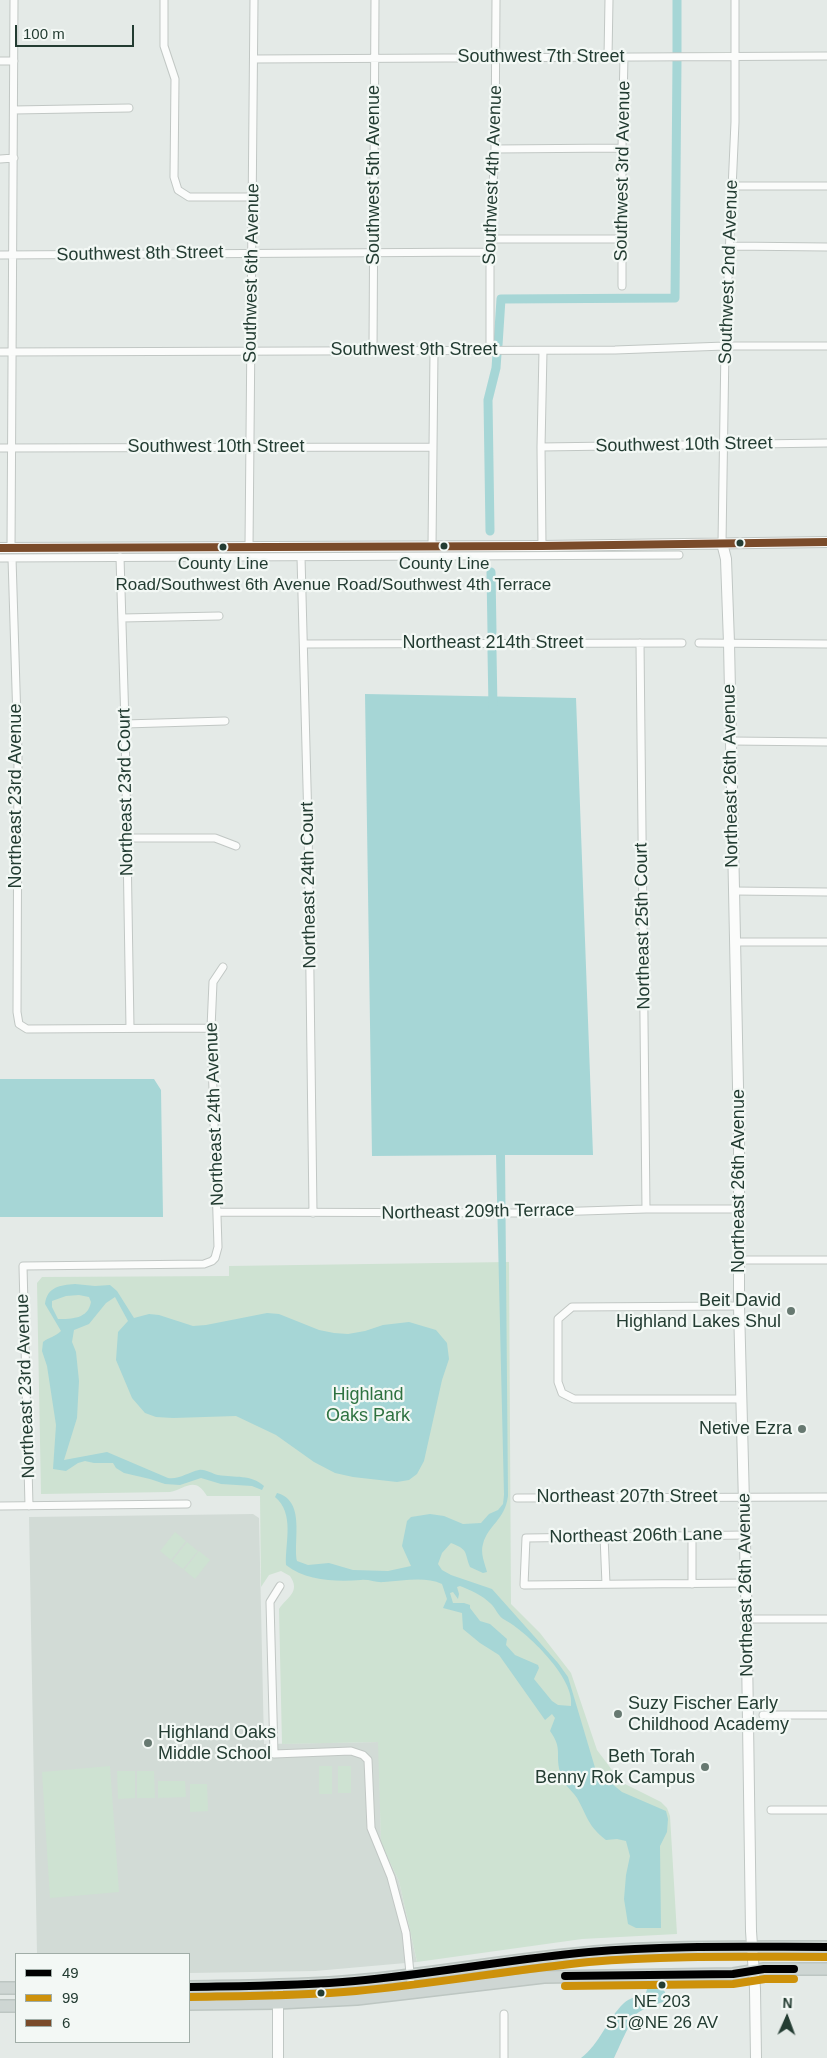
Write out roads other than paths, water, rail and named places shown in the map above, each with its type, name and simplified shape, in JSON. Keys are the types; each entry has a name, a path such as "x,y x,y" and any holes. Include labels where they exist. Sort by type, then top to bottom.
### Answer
{"main road":[{"path":"190,1987 278,1986 356,1981 503,1961 622,1950 827,1947"},
{"path":"190,2004 278,2003 357,1999 544,1977 733,1974 764,1969 827,1969"},
{"path":"0,1988 15,1988"},
{"path":"0,2006 15,2006"}],"street":[{"name":"Northeast 23rd Avenue","path":"14,0 14,352 10,448 18,754 16,1012 19,1024 27,1029 130,1028"},
{"path":"164,0 164,46 175,79 174,177 178,190 189,196 253,197"},
{"name":"Southwest 6th Avenue","path":"250,546 254,0"},
{"name":"Southwest 5th Avenue","path":"373,350 375,0"},
{"name":"Southwest 4th Avenue","path":"490,350 490,239 495,149 497,58 496,0"},
{"name":"Southwest 3rd Avenue","path":"608,57 609,0"},
{"name":"Southwest 2nd Avenue","path":"722,544 725,346 732,186 735,0"},
{"name":"Southwest 7th Street","path":"254,59 827,56"},
{"name":"Southwest 3rd Avenue","path":"622,286 624,57"},
{"path":"0,61 14,61"},
{"path":"14,110 129,108"},
{"path":"495,149 622,148"},
{"path":"0,159 14,158"},
{"path":"732,186 827,186"},
{"path":"490,239 622,239"},
{"path":"730,246 827,247"},
{"name":"Southwest 8th Street","path":"0,255 490,252"},
{"name":"Southwest 9th Street","path":"0,352 252,350 544,351 725,346 827,346"},
{"path":"432,546 434,351"},
{"path":"542,546 541,447 544,351"},
{"name":"Southwest 10th Street","path":"541,447 827,443"},
{"name":"Southwest 10th Street","path":"0,448 432,447"},
{"path":"0,558 12,553 250,546 542,546 827,542"},
{"name":"Northeast 26th Avenue","path":"722,544 726,559 729,643 739,1136 739,1306 752,1948 756,2058"},
{"path":"0,548 12,553 120,557 679,555"},
{"name":"Northeast 23rd Court","path":"120,557 130,1028"},
{"name":"Northeast 24th Court","path":"301,557 308,824 313,1213"},
{"path":"122,618 219,616"},
{"name":"Northeast 25th Court","path":"640,643 646,1209"},
{"name":"Northeast 214th Street","path":"304,644 682,643"},
{"path":"699,643 827,644"},
{"path":"125,724 226,721"},
{"path":"731,741 827,742"},
{"path":"127,838 215,838 236,846"},
{"path":"734,891 827,892"},
{"path":"735,942 827,942"},
{"name":"Northeast 24th Avenue","path":"23,1266 204,1264 212,1261 217,1255 218,1212 211,1028 213,982 223,967"},
{"path":"130,1028 211,1028"},
{"name":"Northeast 209th Terrace","path":"218,1212 496,1213 646,1209 738,1209"},
{"path":"739,1260 827,1260"},
{"name":"Northeast 23rd Avenue","path":"23,1266 30,1506"},
{"path":"739,1306 572,1307 558,1319 558,1382 562,1393 574,1399 741,1399"},
{"name":"Northeast 207th Street","path":"517,1498 827,1497"},
{"path":"0,1506 187,1504"},
{"name":"Northeast 206th Lane","path":"606,1584 524,1585 526,1538 745,1535"},
{"path":"604,1536 606,1584 746,1583"},
{"path":"692,1536 692,1584"},
{"path":"280,1586 270,1602 274,1754 351,1751 363,1755 368,1760 371,1828 391,1877 401,1911 406,1932 412,1993"},
{"path":"746,1619 827,1619"},
{"path":"763,1715 827,1715"},
{"path":"771,1810 827,1810"},
{"path":"278,1986 278,2058"},
{"path":"504,2014 504,2058"}],"water":[{"path":"365,694 576,698 593,1155 505,1155 508,1496 504,1511 485,1537 482,1547 482,1555 487,1572 483,1573 470,1567 463,1550 451,1543 442,1553 438,1564 442,1570 451,1575 492,1589 558,1663 568,1677 596,1771 622,1792 666,1811 668,1819 667,1832 660,1846 661,1928 636,1928 628,1924 624,1899 630,1856 626,1841 617,1839 606,1840 591,1825 577,1798 561,1776 558,1747 550,1731 555,1718 552,1714 545,1720 499,1655 463,1629 462,1613 443,1608 447,1599 442,1584 428,1580 381,1582 322,1579 303,1574 286,1565 287,1520 281,1504 275,1497 277,1493 286,1497 292,1504 295,1512 297,1561 308,1565 329,1563 353,1570 388,1571 411,1566 402,1546 407,1521 411,1517 430,1514 444,1516 463,1524 481,1523 489,1514 498,1510 503,1504 496,1155 372,1156","holes":["460,1586 487,1600 503,1619 525,1634 548,1657 566,1683 571,1706 558,1705 552,1701 534,1679 539,1668 538,1665 515,1655 506,1645 507,1639 490,1624 480,1621 470,1608 470,1605 453,1603 450,1593 453,1592 458,1599 457,1587"]},
{"path":"0,1079 154,1079 161,1090 163,1217 0,1217"},
{"path":"75,1284 110,1285 117,1291 134,1318 149,1314 159,1315 193,1326 267,1313 279,1314 319,1330 334,1333 348,1334 383,1325 409,1322 436,1330 447,1343 449,1359 442,1380 424,1461 417,1474 409,1480 397,1482 353,1477 335,1473 314,1462 276,1435 236,1416 173,1418 156,1417 145,1413 132,1398 116,1360 118,1332 128,1321 115,1297 106,1303 89,1324 74,1330 72,1342 76,1352 79,1381 77,1418 64,1460 107,1452 168,1478 176,1478 202,1470 218,1475 248,1478 264,1486 262,1490 252,1486 221,1484 201,1478 180,1485 165,1484 124,1473 116,1468 113,1463 85,1461 66,1471 53,1469 56,1425 47,1366 42,1351 43,1342 61,1331 45,1304 51,1290 59,1286","holes":["79,1295 89,1297 91,1302 89,1308 87,1312 79,1317 58,1319 52,1307 52,1301 66,1296"]},
{"path":"648,1985 659,1985 665,1992 666,2001 645,2009 636,2015 614,2058 581,2058 593,2046 618,2009 629,2000 646,1993"}],"waterway":[{"path":"677,0 677,53"},
{"path":"498,345 501,299 675,298 677,60"},
{"path":"490,531 488,400 496,368 497,354"},
{"path":"491,572 492,632"},
{"path":"492,651 493,708"}],"place":[{"name":"County Line Road/Southwest 4th Terrace","path":"444,546"},
{"name":"County Line Road/Southwest 6th Avenue","path":"223,547"},
{"name":"Beit David Highland Lakes Shul","path":"791,1311"},
{"name":"Netive Ezra","path":"802,1429"},
{"name":"Suzy Fischer Early Childhood Academy","path":"618,1714"},
{"name":"Highland Oaks Middle School","path":"148,1743"},
{"name":"Beth Torah Benny Rok Campus","path":"705,1767"},
{"name":"NE 203 ST@NE 26 AV","path":"662,1985"}],"park label":[{"name":"Highland Oaks Park","path":"368,1405"}]}
